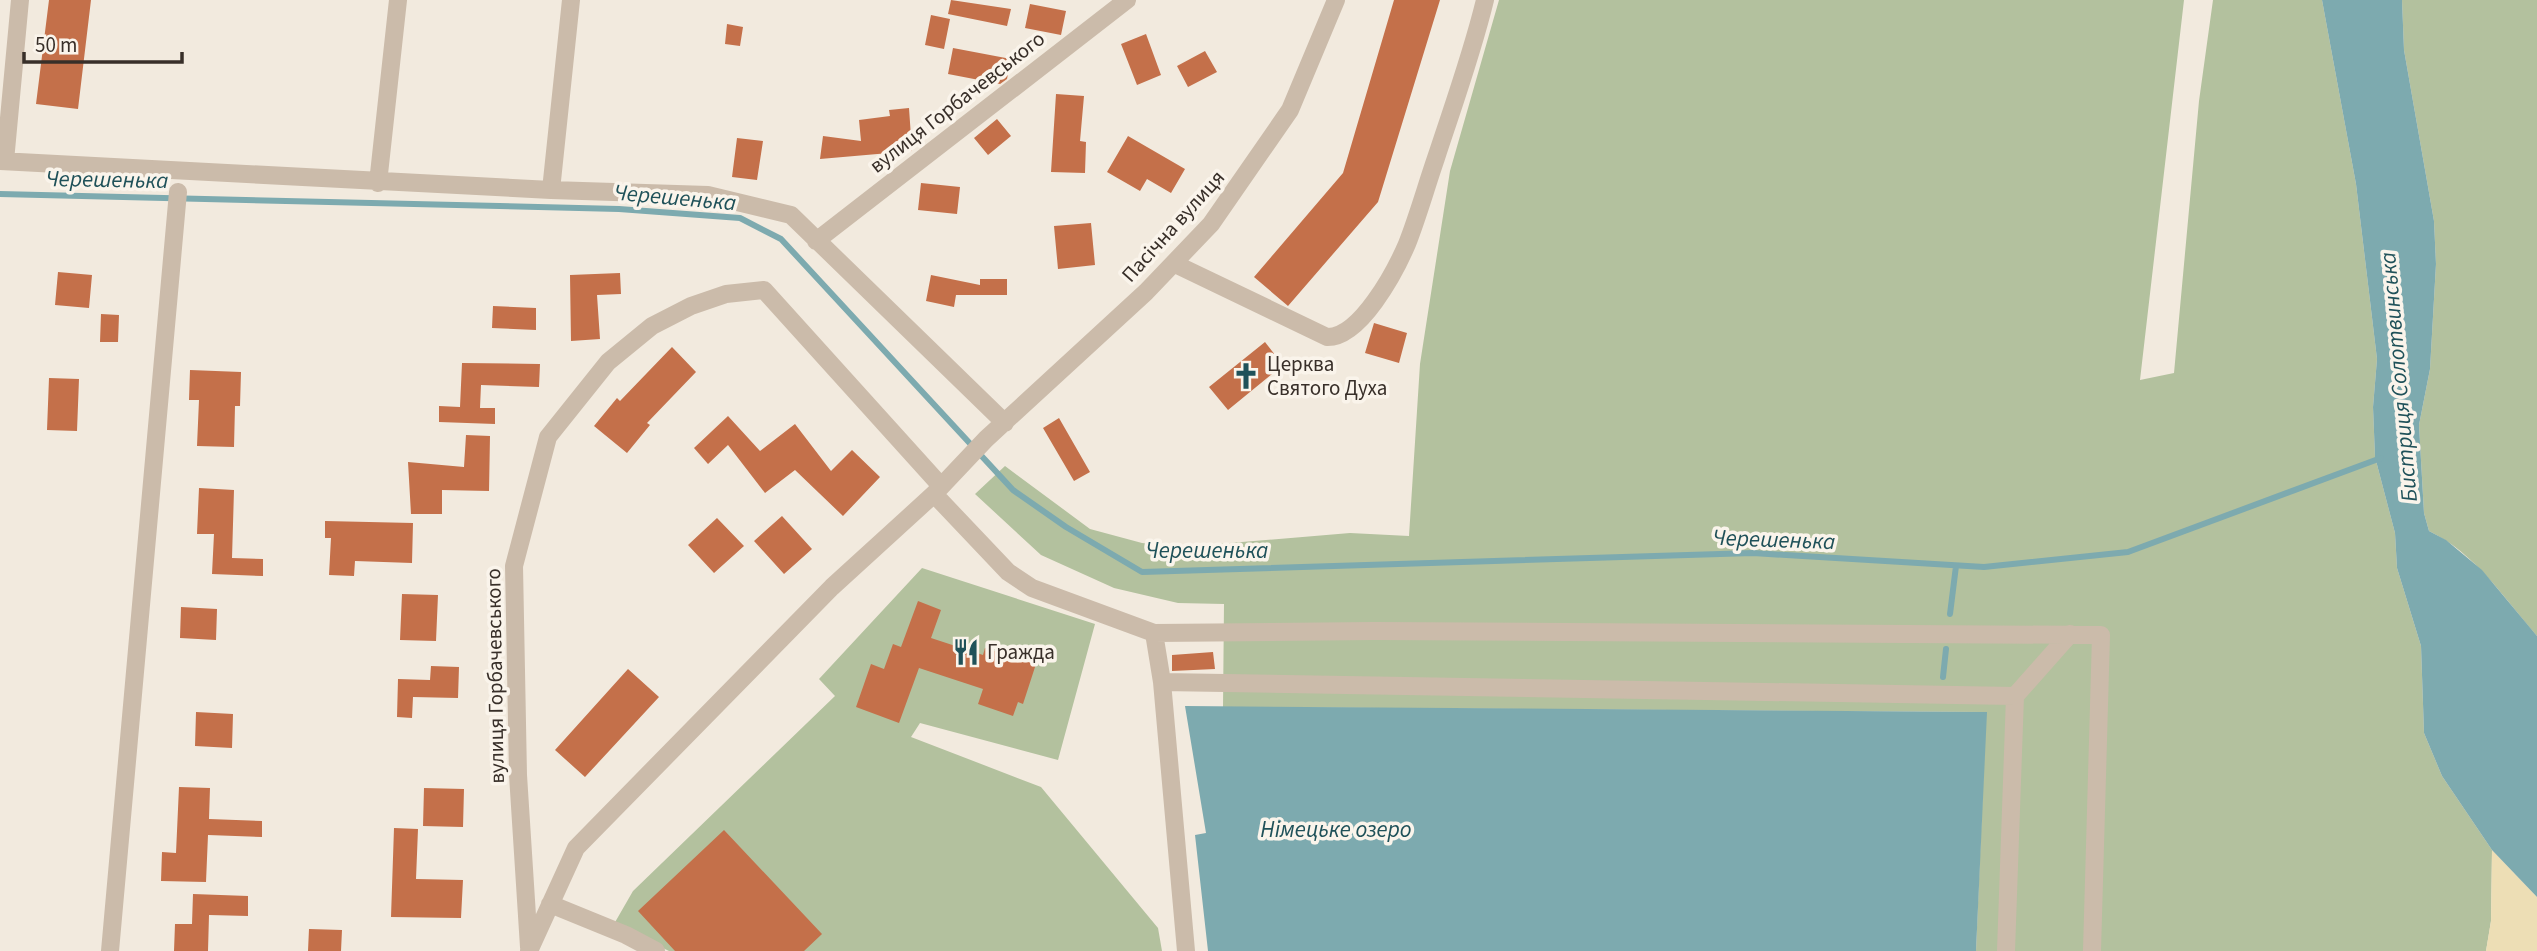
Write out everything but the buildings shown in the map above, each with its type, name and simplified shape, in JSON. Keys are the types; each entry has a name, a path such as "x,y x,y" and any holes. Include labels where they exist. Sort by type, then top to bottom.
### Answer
{"street":[{"path":"20,0 3,161 378,183 708,195 792,215 1005,423"},
{"path":"378,183 398,0"},
{"path":"551,190 571,0"},
{"name":"вулиця Горбачевського","path":"816,241 1127,0"},
{"name":"Пасічна вулиця","path":"529,950 576,848 832,587 937,490 986,439 1175,264 1243,182 1290,110 1336,0"},
{"path":"1175,264 1327,337 1338,338 1349,331 1375,302 1406,246 1475,42 1485,0"},
{"path":"110,951 178,192"},
{"name":"вулиця Горбачевського","path":"529,950 518,775 514,566 548,437 607,362 652,326 691,306 726,295 764,290 937,490"},
{"path":"937,490 1008,572 1032,587 1154,633 1381,631 2101,635 2092,951"},
{"path":"1154,633 1162,682 1186,951"},
{"path":"2006,951 2015,696 2070,634"},
{"path":"1162,682 2015,696"},
{"path":"550,904 656,951"}],"green space":[{"path":"1499,0 2184,0 2140,380 2174,373 2199,101 2213,0 2322,0 2356,184 2377,359 2373,407 2375,457 2395,533 2397,568 2421,646 2424,733 2442,776 2492,850 2491,921 2486,951 1976,951 1986,712 1223,707 1224,604 1178,603 1114,588 1041,555 975,494 1005,466 1090,529 1142,543 1181,547 1350,533 1409,536 1420,364 1450,171"},
{"path":"2402,0 2537,0 2537,636 2475,564 2461,551 2429,531 2424,513 2419,425 2430,369 2436,264 2434,221 2404,50"},
{"path":"922,568 1095,624 1058,760 920,723 911,737 1041,787 1158,928 1162,951 669,951 614,924 633,891 835,696 819,679"}],"sand":[{"path":"2492,850 2537,897 2537,951 2486,951 2491,921"}],"water":[{"name":"Бистриця Солотвинська","path":"2322,0 2402,0 2404,50 2434,221 2436,264 2430,369 2419,425 2424,513 2429,531 2446,540 2482,570 2537,636 2537,897 2492,850 2442,776 2424,733 2421,646 2397,568 2395,533 2375,457 2373,407 2377,359 2356,184"},
{"name":"Німецьке озеро","path":"1185,706 1987,712 1976,951 1208,951 1195,835 1206,833"}],"waterway":[{"name":"Черешенька","path":"0,194 619,209 740,218 781,239 1013,490 1066,527 1142,572 1753,553 1984,567 2128,552 2381,458"},
{"path":"1950,614 1956,566"},
{"path":"1943,677 1946,649"}],"place":[{"name":"Церква Святого Духа","path":"1246,376"},
{"name":"Гражда","path":"966,652"}]}
